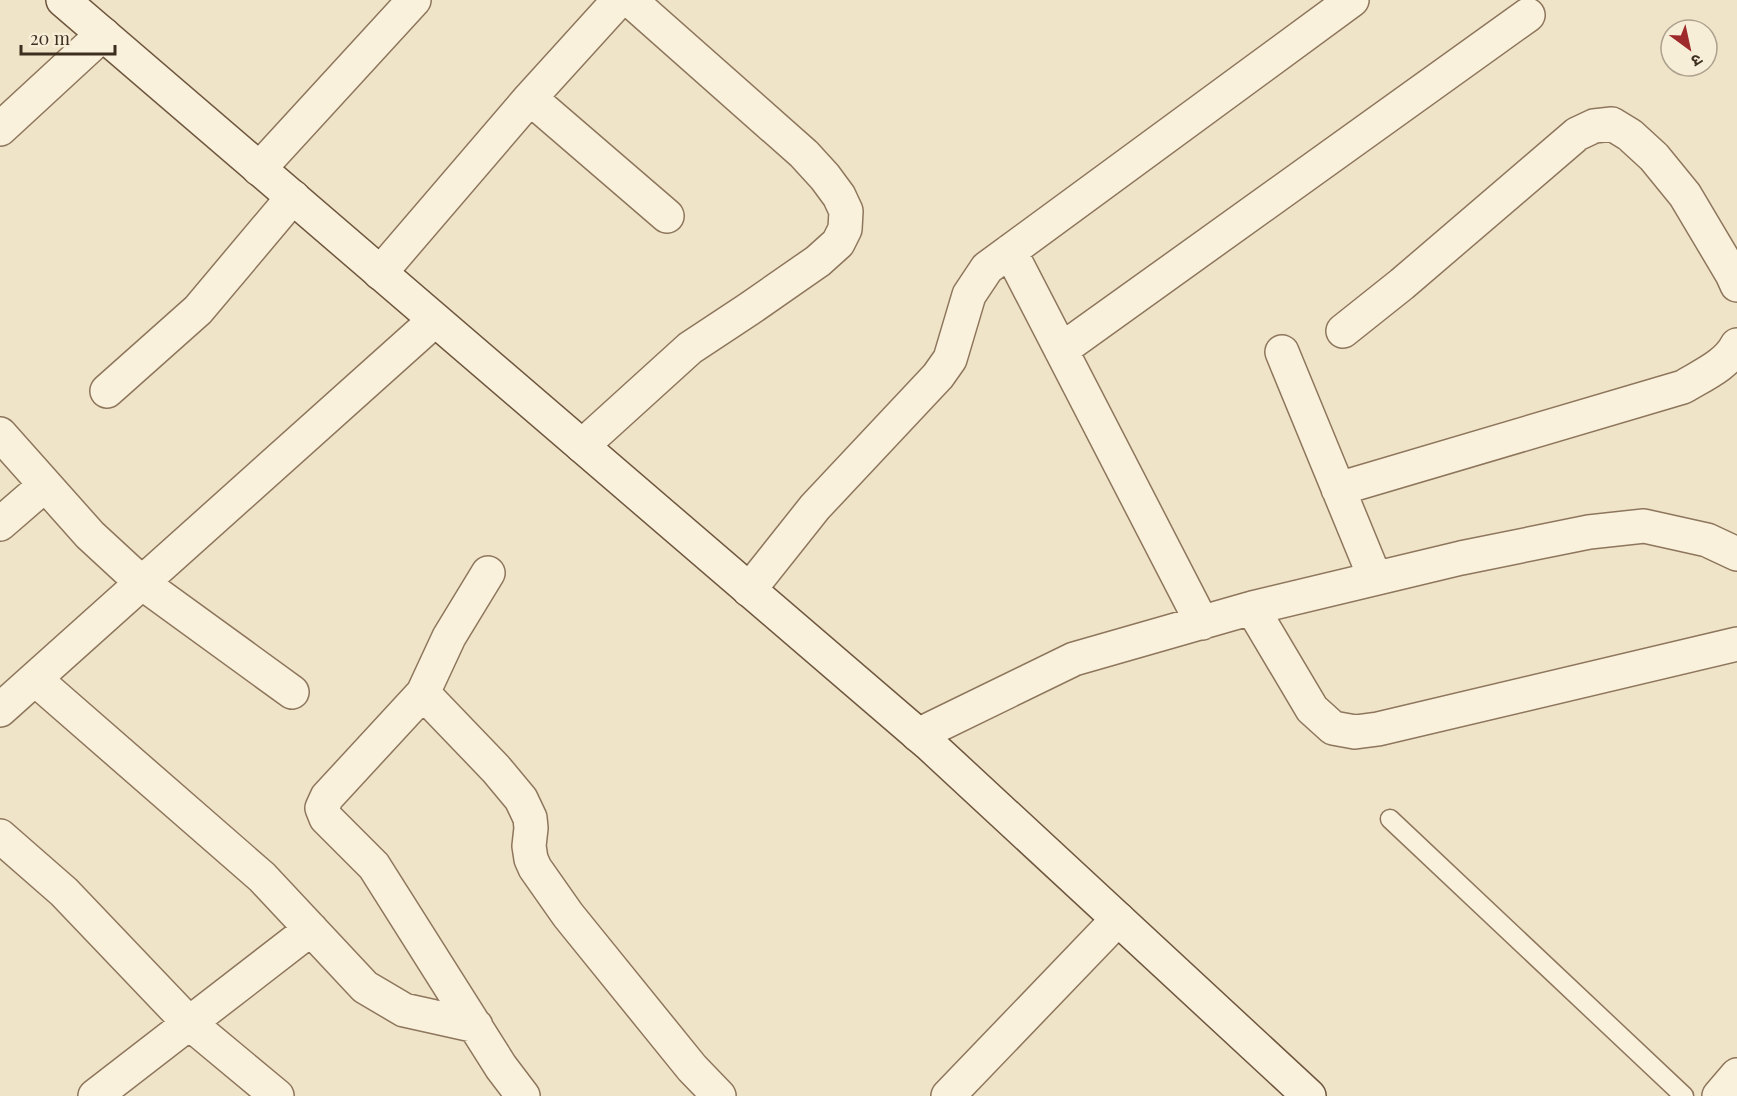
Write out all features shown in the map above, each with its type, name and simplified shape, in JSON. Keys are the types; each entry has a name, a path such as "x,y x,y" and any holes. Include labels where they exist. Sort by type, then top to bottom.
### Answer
{"street":[{"path":"63,0 918,735 1309,1096"},
{"path":"259,169 414,0"},
{"path":"380,273 530,98 619,0"},
{"path":"582,447 690,348 818,261 838,243 845,229 846,211 839,196 804,154 630,0"},
{"path":"749,590 815,507 938,376 950,359 969,295 987,268 1352,0"},
{"path":"1061,350 1528,15"},
{"path":"0,129 103,34"},
{"path":"530,98 667,216"},
{"path":"1343,331 1411,277 1577,134 1594,126 1612,124 1630,135 1654,158 1684,195 1737,285"},
{"path":"107,391 198,310 293,197"},
{"path":"1010,251 1202,623"},
{"path":"0,710 435,320"},
{"path":"1338,489 1683,387 1717,366 1734,351 1737,345"},
{"path":"1282,352 1375,578"},
{"path":"0,434 90,535 142,583 292,692"},
{"path":"0,524 45,485"},
{"path":"918,735 1074,659 1252,608 1461,558 1589,532 1644,526 1707,540 1737,554"},
{"path":"488,573 449,637 423,693 327,797 322,808 326,818 374,866 501,1067 523,1096"},
{"path":"1252,608 1312,709 1332,728 1355,732 1378,729 1737,644"},
{"path":"35,679 262,877 365,987 405,1010 476,1026"},
{"path":"423,693 496,769 521,799 530,818 529,846 531,859 536,868 575,924 692,1068 718,1096"},
{"path":"0,837 64,892 188,1022 277,1096"},
{"path":"948,1096 1118,920"},
{"path":"95,1096 311,928"},
{"path":"1719,1096 1737,1075"}],"lane":[{"path":"1390,819 1684,1096"}]}
